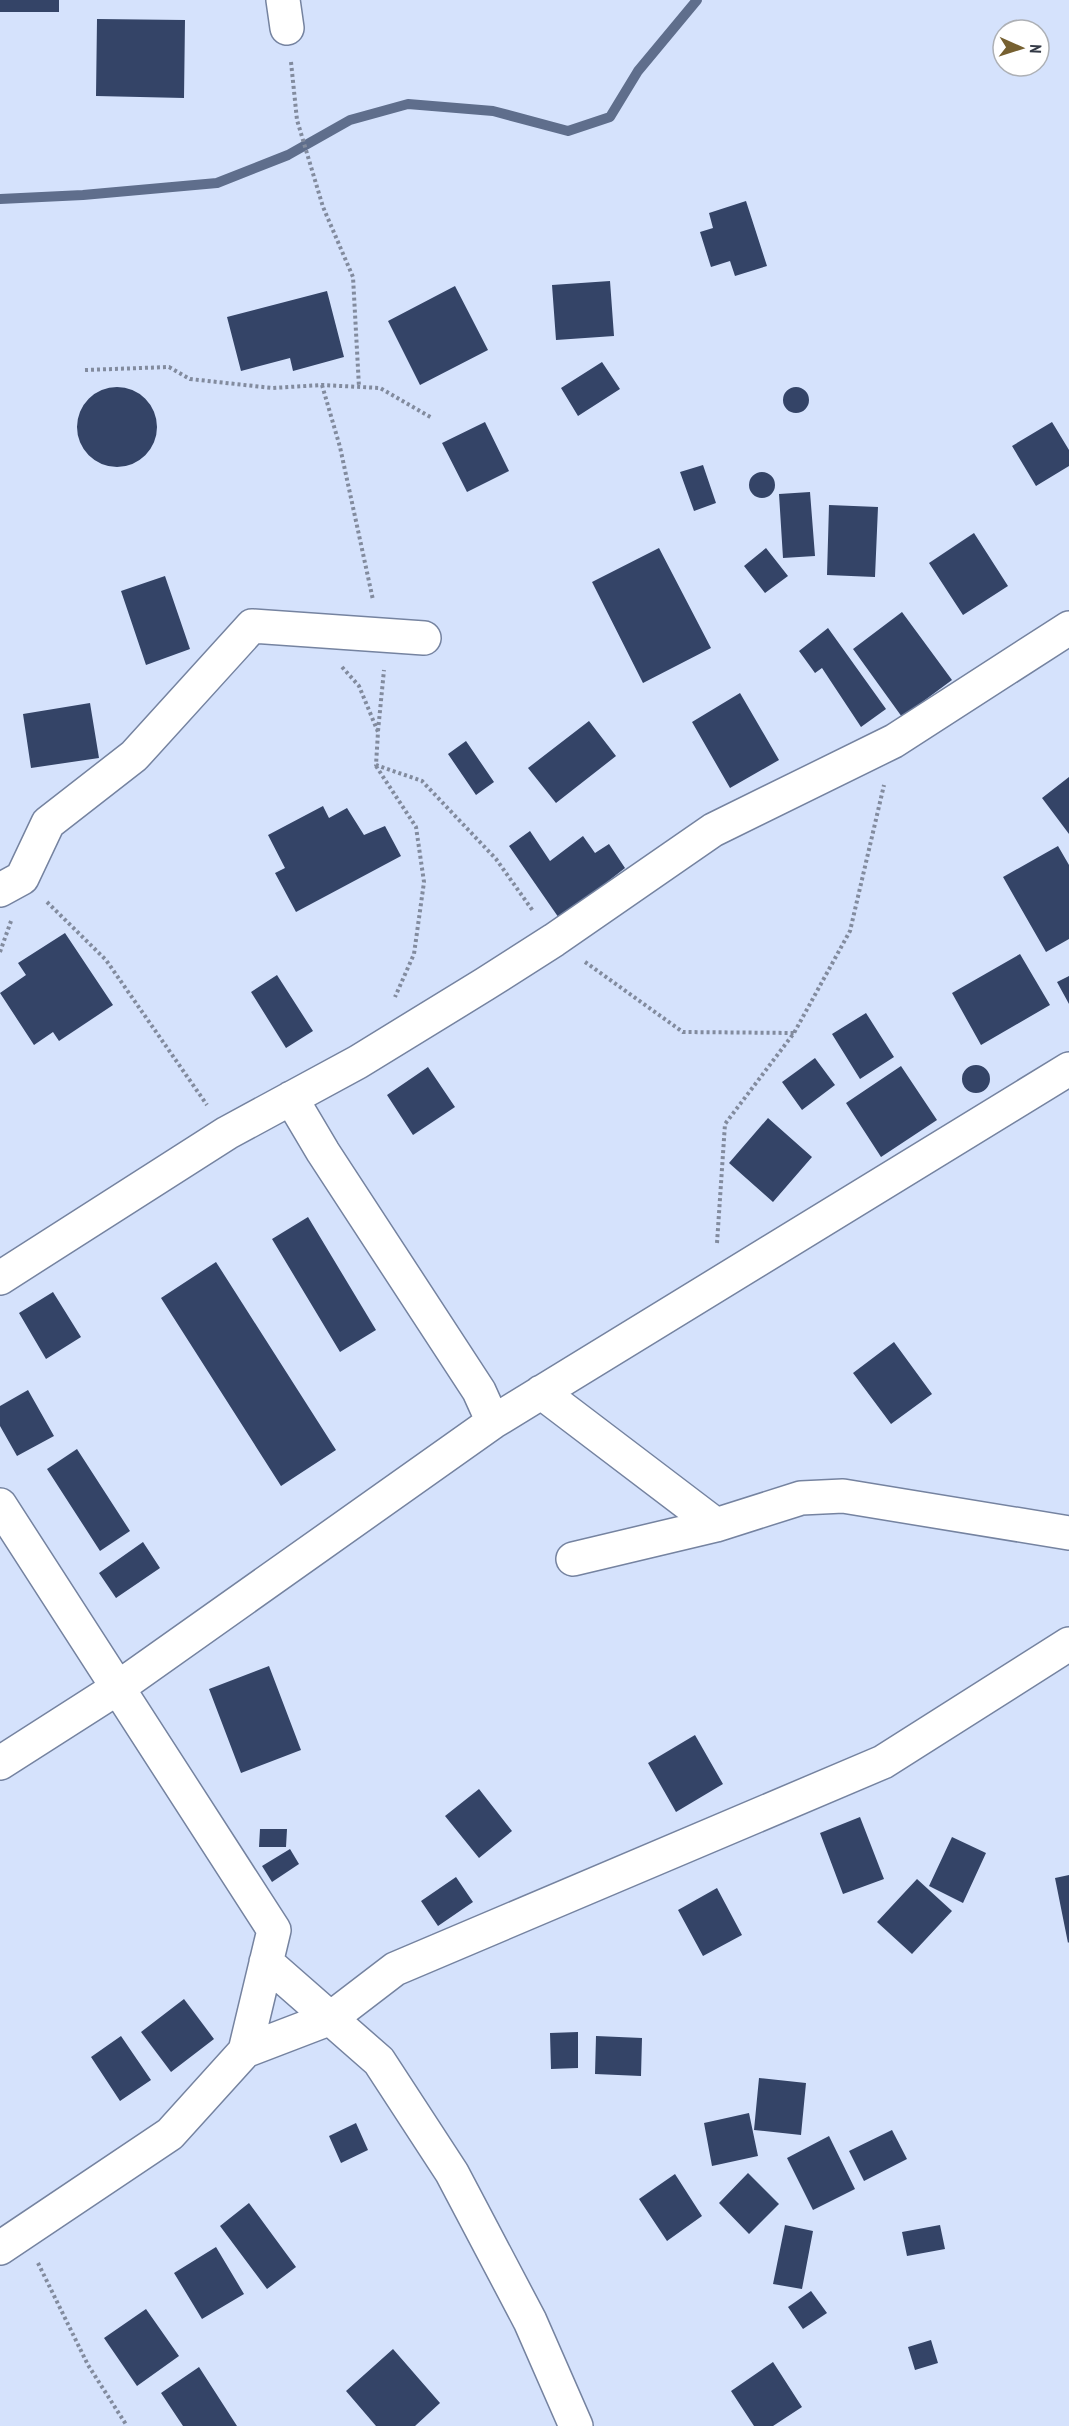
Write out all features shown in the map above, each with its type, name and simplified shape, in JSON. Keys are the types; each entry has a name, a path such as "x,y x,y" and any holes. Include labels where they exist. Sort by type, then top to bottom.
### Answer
{"street":[{"path":"11,884 48,823 134,756 252,626 424,638"},
{"path":"0,1278 226,1133 358,1062 554,940 713,830 894,741 1069,628"},
{"path":"0,1763 119,1687 493,1422 1069,1069"},
{"path":"291,1098 323,1152 479,1391 493,1422"},
{"path":"541,1392 716,1525"},
{"path":"573,1559 716,1525 801,1498 843,1496 1069,1533"},
{"path":"0,1505 274,1930 245,2051"},
{"path":"11,2240 170,2134 245,2051 331,2018 395,1969 883,1762 1069,1644"},
{"path":"266,1962 379,2061 452,2173 530,2321 576,2426"}],"path":[{"path":"285,14 297,120 323,207 353,277 359,387"},
{"path":"85,370 169,367 190,380 272,388 322,385 380,388 432,418"},
{"path":"322,385 340,447 380,635 385,676 376,765 416,827 424,882 414,954 394,1000"},
{"path":"337,661 359,686 378,732"},
{"path":"714,1286 725,1124 794,1033 850,931 894,741"},
{"path":"376,765 422,781 496,859 554,940 683,1032 794,1033"},
{"path":"11,884 106,960 226,1133"},
{"path":"11,2240 127,2426"}],"building":[{"path":"0,0 59,0 59,12 0,12"},
{"path":"97,19 185,20 184,98 96,96"},
{"path":"746,201 767,266 735,276 730,261 711,267 700,232 713,228 709,213"},
{"path":"610,281 614,336 556,340 552,285"},
{"path":"455,286 488,350 420,385 388,321"},
{"path":"327,291 344,357 293,371 290,358 241,371 227,317"},
{"path":"602,362 620,389 578,416 561,388"},
{"path":"117,387 132,390 145,399 154,412 157,427 154,442 145,455 132,464 117,467 102,464 89,455 80,442 77,427 80,412 89,399 102,390"},
{"path":"796,387 805,391 809,400 805,409 796,413 787,409 783,400 787,391"},
{"path":"485,422 509,471 467,492 442,443"},
{"path":"1052,422 1069,450 1069,466 1036,486 1012,446"},
{"path":"703,465 716,503 694,511 680,472"},
{"path":"762,472 771,476 775,485 771,494 762,498 753,494 749,485 753,476"},
{"path":"810,492 815,556 783,558 779,494"},
{"path":"829,505 878,507 875,577 827,575"},
{"path":"974,533 1008,586 963,615 929,563"},
{"path":"659,548 711,648 643,683 592,582"},
{"path":"766,548 788,576 765,593 744,566"},
{"path":"165,576 190,649 146,665 121,591"},
{"path":"902,612 952,680 902,717 853,649"},
{"path":"828,628 886,709 861,727 822,668 815,673 799,651"},
{"path":"740,693 779,760 730,788 692,722"},
{"path":"90,703 99,758 31,768 23,714"},
{"path":"589,721 616,756 556,803 528,768"},
{"path":"466,741 494,782 476,795 448,754"},
{"path":"1069,777 1069,834 1042,798"},
{"path":"323,806 329,818 347,808 364,835 385,826 401,856 296,912 275,873 285,868 268,835"},
{"path":"530,831 550,861 583,836 595,853 609,844 625,868 561,921 509,846"},
{"path":"1058,846 1069,865 1069,939 1046,952 1003,877"},
{"path":"65,933 113,1005 59,1041 53,1032 34,1045 0,993 26,975 18,963"},
{"path":"1020,954 1050,1005 981,1045 952,993"},
{"path":"277,975 313,1031 286,1048 251,992"},
{"path":"1069,976 1069,1004 1057,982"},
{"path":"866,1013 894,1057 860,1079 832,1034"},
{"path":"815,1058 835,1085 802,1110 782,1082"},
{"path":"976,1065 986,1069 990,1079 986,1089 976,1093 966,1089 962,1079 966,1069"},
{"path":"901,1066 937,1120 881,1157 846,1103"},
{"path":"428,1067 455,1107 413,1135 387,1095"},
{"path":"768,1118 812,1157 773,1202 729,1163"},
{"path":"308,1217 376,1330 340,1352 272,1239"},
{"path":"216,1262 336,1450 281,1486 161,1298"},
{"path":"53,1292 81,1337 46,1359 19,1313"},
{"path":"894,1342 932,1394 891,1424 853,1373"},
{"path":"28,1390 54,1436 17,1456 0,1426 0,1406"},
{"path":"77,1449 130,1531 100,1551 47,1469"},
{"path":"143,1542 160,1568 116,1598 99,1573"},
{"path":"269,1666 301,1750 241,1773 209,1689"},
{"path":"695,1735 723,1784 676,1812 648,1763"},
{"path":"479,1789 512,1831 479,1858 445,1816"},
{"path":"860,1817 884,1879 843,1894 820,1833"},
{"path":"260,1829 287,1829 286,1847 259,1847"},
{"path":"952,1837 986,1853 963,1903 929,1886"},
{"path":"290,1849 299,1864 272,1882 262,1866"},
{"path":"1069,1875 1069,1942 1068,1943 1055,1878"},
{"path":"456,1877 473,1902 438,1926 421,1901"},
{"path":"917,1879 952,1911 912,1954 877,1922"},
{"path":"717,1888 742,1935 703,1956 678,1910"},
{"path":"184,1999 214,2039 171,2072 141,2032"},
{"path":"578,2032 578,2068 551,2069 550,2033"},
{"path":"121,2036 151,2080 120,2101 91,2057"},
{"path":"596,2036 642,2038 641,2076 595,2074"},
{"path":"759,2078 806,2083 801,2135 754,2130"},
{"path":"749,2113 758,2156 712,2166 704,2123"},
{"path":"356,2123 368,2150 341,2163 329,2136"},
{"path":"892,2130 907,2159 864,2181 849,2151"},
{"path":"829,2136 855,2189 813,2210 787,2158"},
{"path":"748,2173 779,2204 749,2234 719,2203"},
{"path":"675,2174 702,2216 667,2241 639,2199"},
{"path":"249,2203 296,2267 267,2289 220,2226"},
{"path":"785,2225 813,2231 802,2289 773,2284"},
{"path":"940,2225 945,2249 907,2256 902,2232"},
{"path":"216,2247 244,2294 202,2319 174,2273"},
{"path":"811,2291 827,2313 803,2329 788,2307"},
{"path":"146,2309 179,2356 137,2386 104,2338"},
{"path":"931,2340 938,2363 915,2370 908,2347"},
{"path":"393,2349 440,2403 415,2426 376,2426 346,2391"},
{"path":"773,2362 802,2407 773,2426 754,2426 731,2391"},
{"path":"199,2367 237,2426 183,2426 161,2393"}],"waterway":[{"path":"0,199 83,195 217,183 288,155 350,120 408,104 493,111 568,131 610,117 638,71 697,0"}]}
